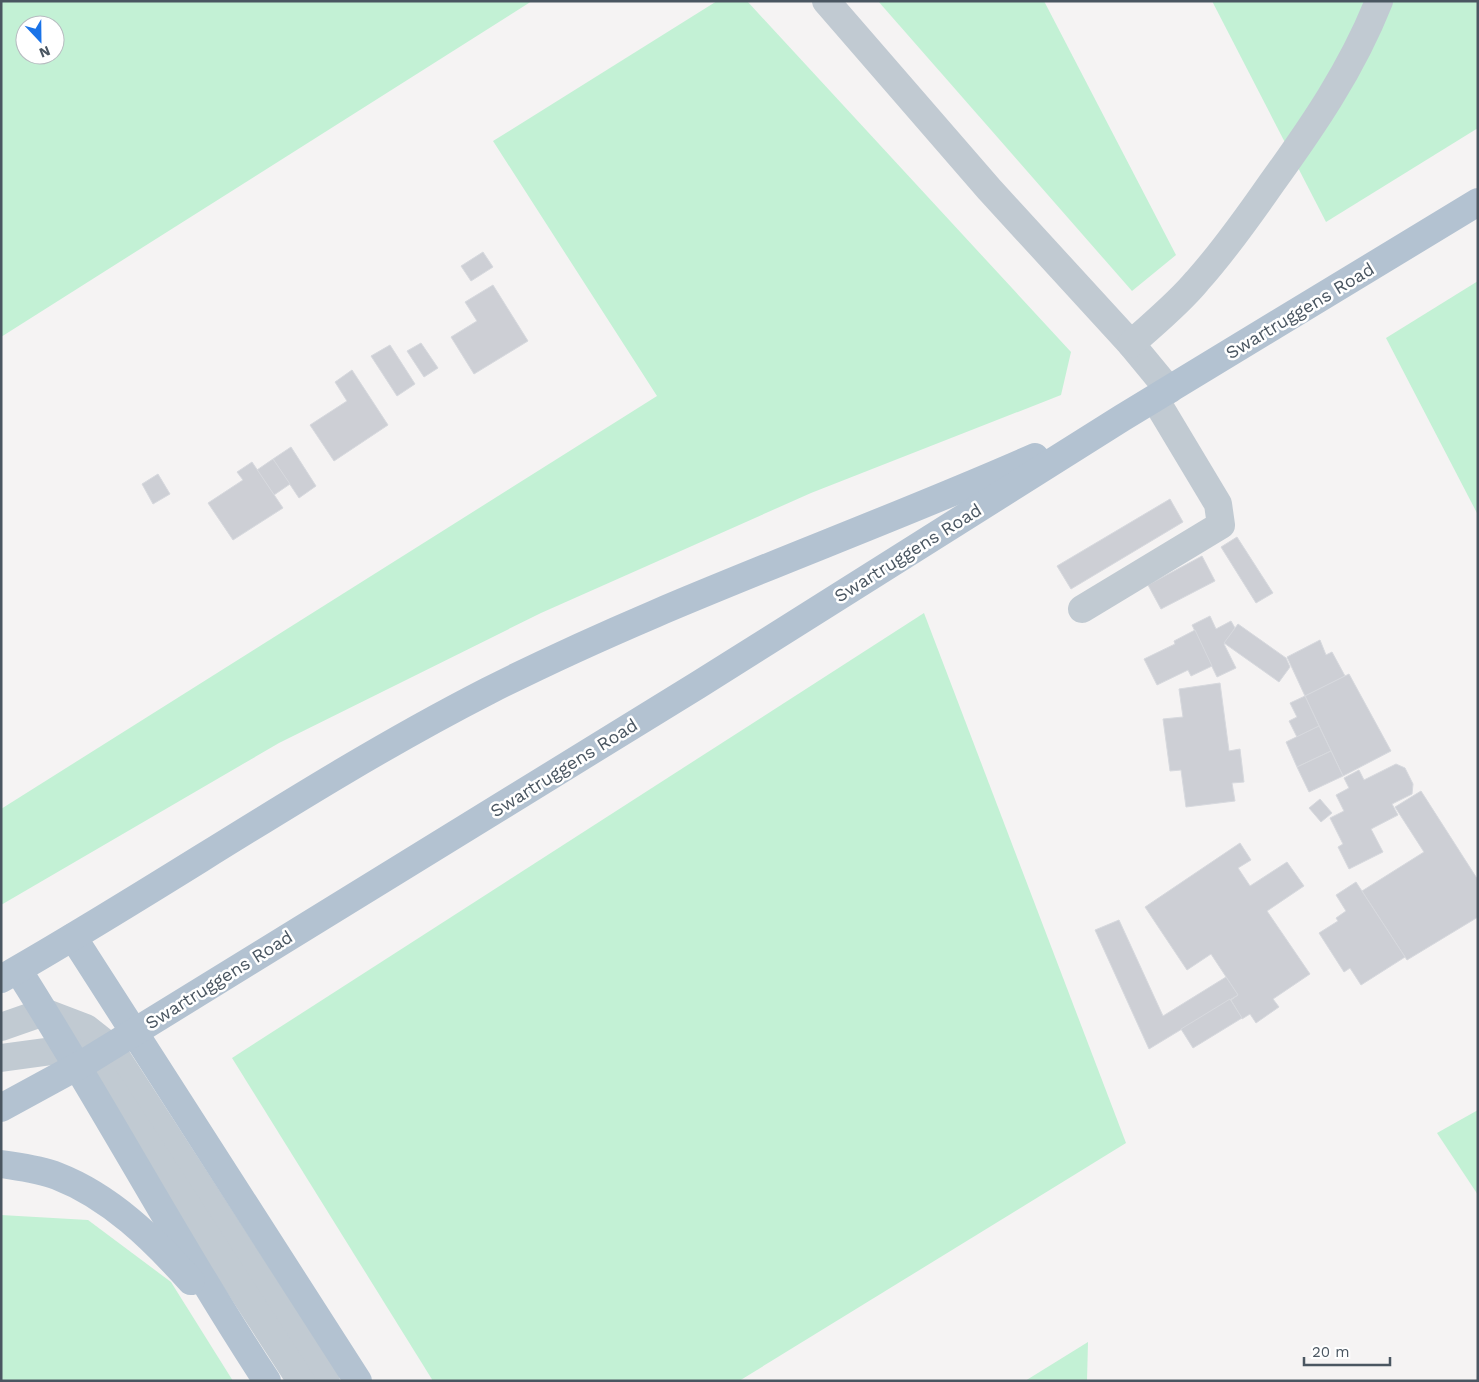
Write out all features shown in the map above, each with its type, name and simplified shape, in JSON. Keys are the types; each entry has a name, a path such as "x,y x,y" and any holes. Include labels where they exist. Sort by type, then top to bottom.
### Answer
{"main road":[{"name":"Swartruggens Road","path":"1,1108 86,1056 133,1033 698,685 1122,418 1478,202"},
{"name":"Swartruggens Road","path":"9,975 347,770 425,724 490,690 591,641 797,555 947,496 1122,418"},
{"path":"73,937 358,1381"},
{"path":"9,975 86,1056 229,1323 267,1381"},
{"path":"1,1164 31,1168 58,1176 100,1199 156,1242 229,1323"}],"lane":[{"path":"826,1 989,189 1131,344 1162,394 1218,504 1221,525 1082,609"},
{"path":"1131,344 1197,282 1247,218 1313,127 1336,92 1368,29 1378,1"},
{"path":"1,1026 44,1012 86,1028 86,1056 326,1381"},
{"path":"1,1058 86,1056"},
{"path":"86,1056 110,1086 302,1381"}],"green space":[{"path":"1,1 532,1 1,337"},
{"path":"717,1 747,1 1071,352 1061,395 811,493 541,613 279,743 1,905 1,809 657,396 493,141"},
{"path":"878,1 1044,1 1176,255 1132,291"},
{"path":"1212,1 1478,1 1478,128 1326,222"},
{"path":"1478,281 1478,515 1386,338"},
{"path":"924,613 1126,1143 739,1381 433,1381 232,1058"},
{"path":"1478,1110 1478,1195 1437,1133"},
{"path":"1,1215 88,1220 171,1282 233,1381 1,1381"},
{"path":"1088,1342 1087,1381 1025,1381"}],"building":[{"path":"483,252 493,267 471,281 461,266"},
{"path":"493,285 528,341 474,374 451,337 477,321 465,302"},
{"path":"421,343 438,368 424,377 407,351"},
{"path":"390,345 415,384 397,396 371,356"},
{"path":"352,370 388,425 334,461 310,425 347,401 335,382"},
{"path":"291,447 316,486 299,498 273,459"},
{"path":"273,459 290,484 274,495 257,470"},
{"path":"252,462 283,508 233,540 208,503 243,480 237,472"},
{"path":"158,474 170,494 153,504 142,484"},
{"path":"1170,499 1183,522 1071,589 1057,566"},
{"path":"1237,537 1273,593 1256,603 1221,547"},
{"path":"1202,556 1215,581 1161,609 1148,585"},
{"path":"1210,616 1216,629 1231,621 1235,628 1224,644 1236,668 1217,677 1192,625"},
{"path":"1238,624 1286,658 1290,667 1279,682 1224,643"},
{"path":"1195,630 1212,666 1191,676 1188,670 1157,685 1144,659 1175,644 1174,641"},
{"path":"1320,640 1326,655 1332,652 1345,676 1305,696 1287,657"},
{"path":"1349,674 1391,751 1343,776 1305,696"},
{"path":"1220,683 1229,751 1240,749 1244,782 1232,783 1235,801 1186,807 1181,770 1170,771 1163,719 1183,717 1179,689"},
{"path":"1305,696 1319,726 1297,737 1289,721 1297,717 1290,703"},
{"path":"1319,726 1331,751 1297,767 1286,742"},
{"path":"1331,751 1343,776 1309,792 1297,767"},
{"path":"1396,764 1405,768 1413,784 1412,794 1392,804 1398,815 1371,829 1383,852 1349,869 1338,847 1343,844 1330,818 1344,811 1336,795 1349,788 1344,778 1359,770 1364,780"},
{"path":"1421,791 1478,880 1478,917 1407,960 1362,891 1424,852 1395,807"},
{"path":"1320,799 1332,813 1321,822 1309,808"},
{"path":"1240,843 1251,860 1238,868 1250,886 1287,862 1304,886 1267,911 1310,974 1273,999 1279,1007 1256,1023 1250,1014 1242,1019 1231,1000 1238,995 1211,954 1187,970 1145,907"},
{"path":"1356,882 1405,957 1361,985 1350,968 1344,972 1319,933 1338,921 1336,918 1346,911 1336,895"},
{"path":"1119,920 1163,1016 1226,977 1238,995 1149,1049 1095,930"},
{"path":"1230,999 1242,1018 1193,1048 1181,1029"}]}
